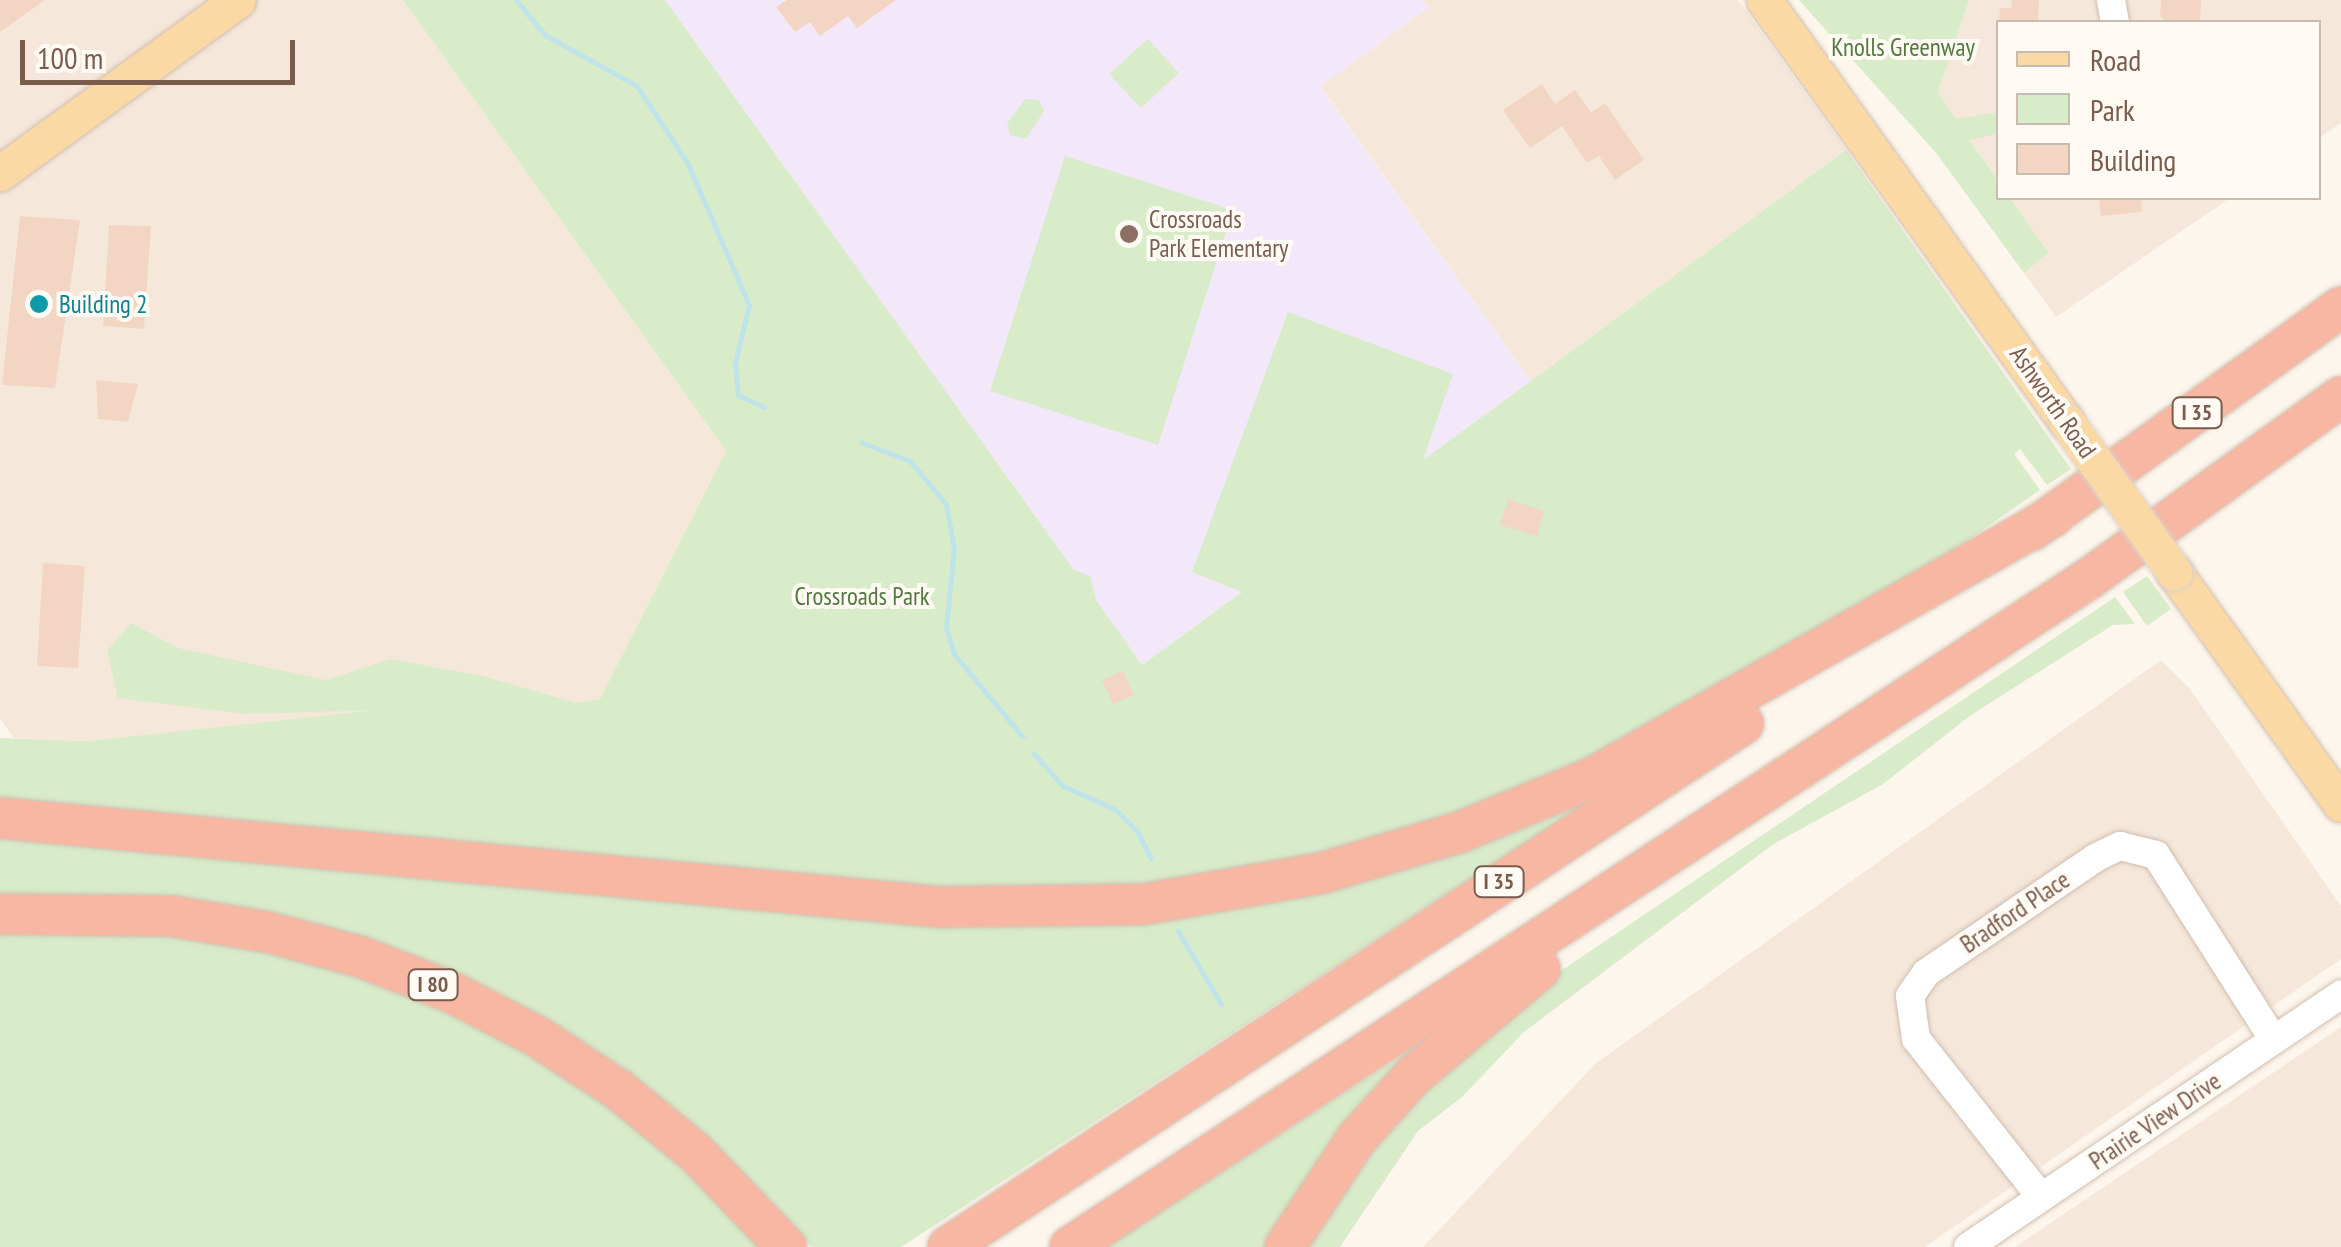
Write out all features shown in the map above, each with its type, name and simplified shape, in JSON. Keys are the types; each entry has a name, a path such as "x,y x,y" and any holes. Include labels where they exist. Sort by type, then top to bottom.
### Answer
{"highway":[{"name":"I 35","path":"948,1247 2052,517 2341,307"},
{"path":"1070,1247 2090,577 2341,398"},
{"path":"0,818 940,907 1145,904 1322,872 1460,832 1594,777 2052,517"},
{"path":"1284,1247 1357,1138 1413,1076 1743,808"},
{"name":"I 80","path":"0,914 171,916 267,932 361,957 452,992 619,1090 695,1152 786,1247"}],"main road":[{"path":"0,172 238,0"},
{"name":"Ashworth Road","path":"1764,0 2341,804"}],"street":[{"name":"Bradford Place","path":"2041,1198 2000,1136 1916,1039 1910,996 1926,973 2095,858 2120,846 2156,855 2274,1040"},
{"name":"Prairie View Drive","path":"1968,1247 2341,994"}],"shaded area":[{"path":"0,0 403,0 726,451 590,719 400,709 87,741 14,738 0,719"},
{"name":"Crossroads Park Elementary","path":"665,0 1423,0 1428,8 1320,87 1531,381 1142,665"},
{"path":"1423,0 1738,0 1846,150 1531,381 1320,86 1428,8"},
{"path":"1969,0 2341,0 2341,123 2321,137 2321,20 1996,20 1996,112 1956,119 1938,92"},
{"path":"1996,134 1996,177 1970,139"},
{"path":"2011,200 2227,200 2056,317 2024,273 2049,253"},
{"path":"2161,660 2190,689 2341,906 2341,959 1925,1247 1423,1247 1595,1064"},
{"path":"2341,1027 2341,1247 2015,1247"}],"green space":[{"name":"Crossroads Park","path":"403,0 665,0 1074,570 1090,576 1096,600 1142,665 1242,592 1192,572 1288,312 1453,374 1423,460 1846,150 2071,469 2047,485 2020,449 2014,454 2040,490 1942,558 1577,776 1229,883 1007,898 0,808 0,738 87,741 377,710 246,714 118,698 107,651 131,623 178,648 326,680 390,659 483,676 576,703 600,699 726,451"},
{"name":"Knolls Greenway","path":"1799,0 1969,0 1938,92 1956,119 1996,112 1996,134 1970,140 1996,177 1996,200 2011,200 2049,253 2024,273 1936,153"},
{"path":"1148,39 1179,73 1141,108 1109,74"},
{"path":"1025,99 1039,100 1044,111 1026,139 1010,135 1007,124"},
{"path":"1065,156 1233,210 1158,445 990,391"},
{"path":"2147,576 2171,609 2147,626 2123,592"},
{"path":"2115,597 2135,624 2113,625 1971,715 1883,784 1772,845 1524,1032 1462,1097 1418,1131 1340,1247 1296,1247 1387,1124 1552,977"},
{"path":"1586,794 1591,801 901,1247 812,1247 720,1150 598,1054 126,896 0,896 0,829 1035,920"},
{"path":"105,927 230,942 338,969 481,1024 639,1125 767,1247 0,1247 0,930"},
{"path":"1441,1030 1272,1247 1105,1247"}],"building":[{"path":"0,0 45,0 0,32"},
{"path":"787,0 896,0 857,28 848,16 820,36 810,22 795,32 776,7"},
{"path":"2012,0 2039,0 2038,20 1999,20 2000,8 2011,8"},
{"path":"2161,0 2201,0 2200,20 2165,20 2160,16"},
{"path":"1542,84 1555,104 1575,90 1591,112 1605,103 1644,160 1615,180 1599,156 1587,163 1562,126 1530,148 1503,110"},
{"path":"2099,200 2141,200 2142,212 2101,216"},
{"name":"Building 2","path":"20,216 80,220 55,388 2,385"},
{"path":"109,225 151,226 144,329 103,326"},
{"path":"96,380 138,384 128,422 98,419"},
{"path":"1508,499 1544,511 1537,536 1500,525"},
{"path":"43,563 85,566 78,668 37,666"},
{"path":"1123,671 1134,695 1113,704 1102,680"}],"waterway":[{"path":"516,0 545,35 637,86 688,164 749,305 735,363 738,395 764,407"},
{"path":"861,442 910,461 946,504 954,549 946,628 954,654 1022,736"},
{"path":"1034,754 1063,786 1115,809 1137,831 1151,859"},
{"path":"1178,931 1221,1004"}],"place":[{"name":"Crossroads Park Elementary","path":"1129,234"},
{"name":"Building 2","path":"39,304"}]}
